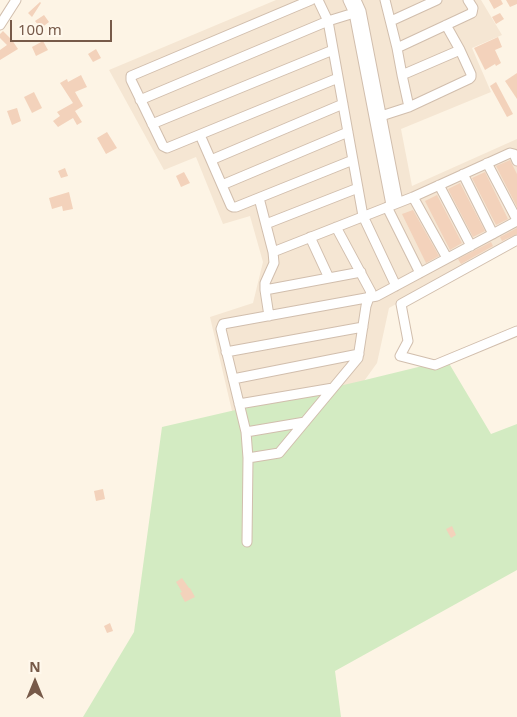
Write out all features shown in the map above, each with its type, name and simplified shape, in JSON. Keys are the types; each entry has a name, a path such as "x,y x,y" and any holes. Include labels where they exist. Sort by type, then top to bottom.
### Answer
{"street":[{"path":"0,25 16,0"},
{"path":"311,0 132,76 131,80 163,146 168,148 338,78"},
{"path":"318,0 328,22 363,216 396,286"},
{"path":"348,0 358,12"},
{"path":"356,0 392,205 420,273"},
{"path":"385,0 409,107"},
{"path":"391,21 437,0"},
{"path":"397,48 472,13 473,8 468,0"},
{"path":"140,100 328,22 358,12"},
{"path":"378,117 409,107 471,77 460,50 446,25"},
{"path":"152,124 333,50"},
{"path":"402,75 460,50"},
{"path":"211,160 343,104"},
{"path":"222,185 348,132"},
{"path":"200,135 233,207 353,160"},
{"path":"273,252 413,197 510,153 514,154 517,161"},
{"path":"247,542 248,458 246,432 220,329 223,324 377,296 517,220 487,163"},
{"path":"463,174 493,234"},
{"path":"439,185 471,246"},
{"path":"266,224 358,188"},
{"path":"413,197 447,258"},
{"path":"259,198 273,252 274,264 265,283 269,316"},
{"path":"248,458 279,452 358,358 366,306 371,292 336,227"},
{"path":"310,237 329,278"},
{"path":"517,240 401,304 408,341 400,356 435,365 517,331"},
{"path":"265,290 361,272"},
{"path":"226,352 363,327"},
{"path":"233,379 359,354"},
{"path":"239,404 333,388"},
{"path":"246,432 305,422"}],"shaded area":[{"path":"276,0 481,0 502,35 472,48 491,92 401,129 412,186 517,139 517,237 389,308 377,363 296,476 239,441 210,317 253,303 263,262 250,216 223,224 196,157 164,170 109,70"}],"green space":[{"path":"447,360 491,434 517,424 517,570 335,671 341,717 83,717 134,632 162,427"}],"building":[{"path":"489,0 501,0 503,4 494,9"},
{"path":"506,0 517,0 517,4 510,7"},
{"path":"41,3 32,17 28,13"},
{"path":"500,13 504,19 496,24 492,17"},
{"path":"44,15 49,22 41,28 35,21"},
{"path":"3,31 18,49 0,60 0,50 7,45 0,38 0,34"},
{"path":"498,37 502,47 495,50 501,63 485,70 474,48"},
{"path":"43,41 48,50 36,56 32,47"},
{"path":"96,49 101,58 93,62 88,54"},
{"path":"517,73 517,99 505,81"},
{"path":"81,75 87,87 75,92 83,106 75,111 82,122 77,125 73,118 58,127 53,121 60,116 57,112 73,103 60,83 67,79 68,82"},
{"path":"496,82 513,114 507,117 490,86"},
{"path":"34,92 42,108 32,113 24,97"},
{"path":"17,108 21,121 12,125 7,111"},
{"path":"107,132 117,148 106,154 97,138"},
{"path":"510,160 517,174 517,207 496,166"},
{"path":"65,168 68,176 61,178 58,171"},
{"path":"184,172 190,183 181,187 176,176"},
{"path":"485,172 508,219 496,225 472,178"},
{"path":"460,183 485,231 473,237 448,189"},
{"path":"69,192 73,209 63,211 62,206 52,209 49,198"},
{"path":"437,195 462,243 450,250 425,201"},
{"path":"413,210 439,256 426,263 402,214"},
{"path":"517,228 517,234 502,241 500,237"},
{"path":"491,242 493,246 461,264 458,259"},
{"path":"103,489 105,499 96,501 94,491"},
{"path":"452,526 456,535 451,538 446,529"},
{"path":"182,578 195,597 185,602 176,582"},
{"path":"110,623 113,631 107,633 104,626"}]}
